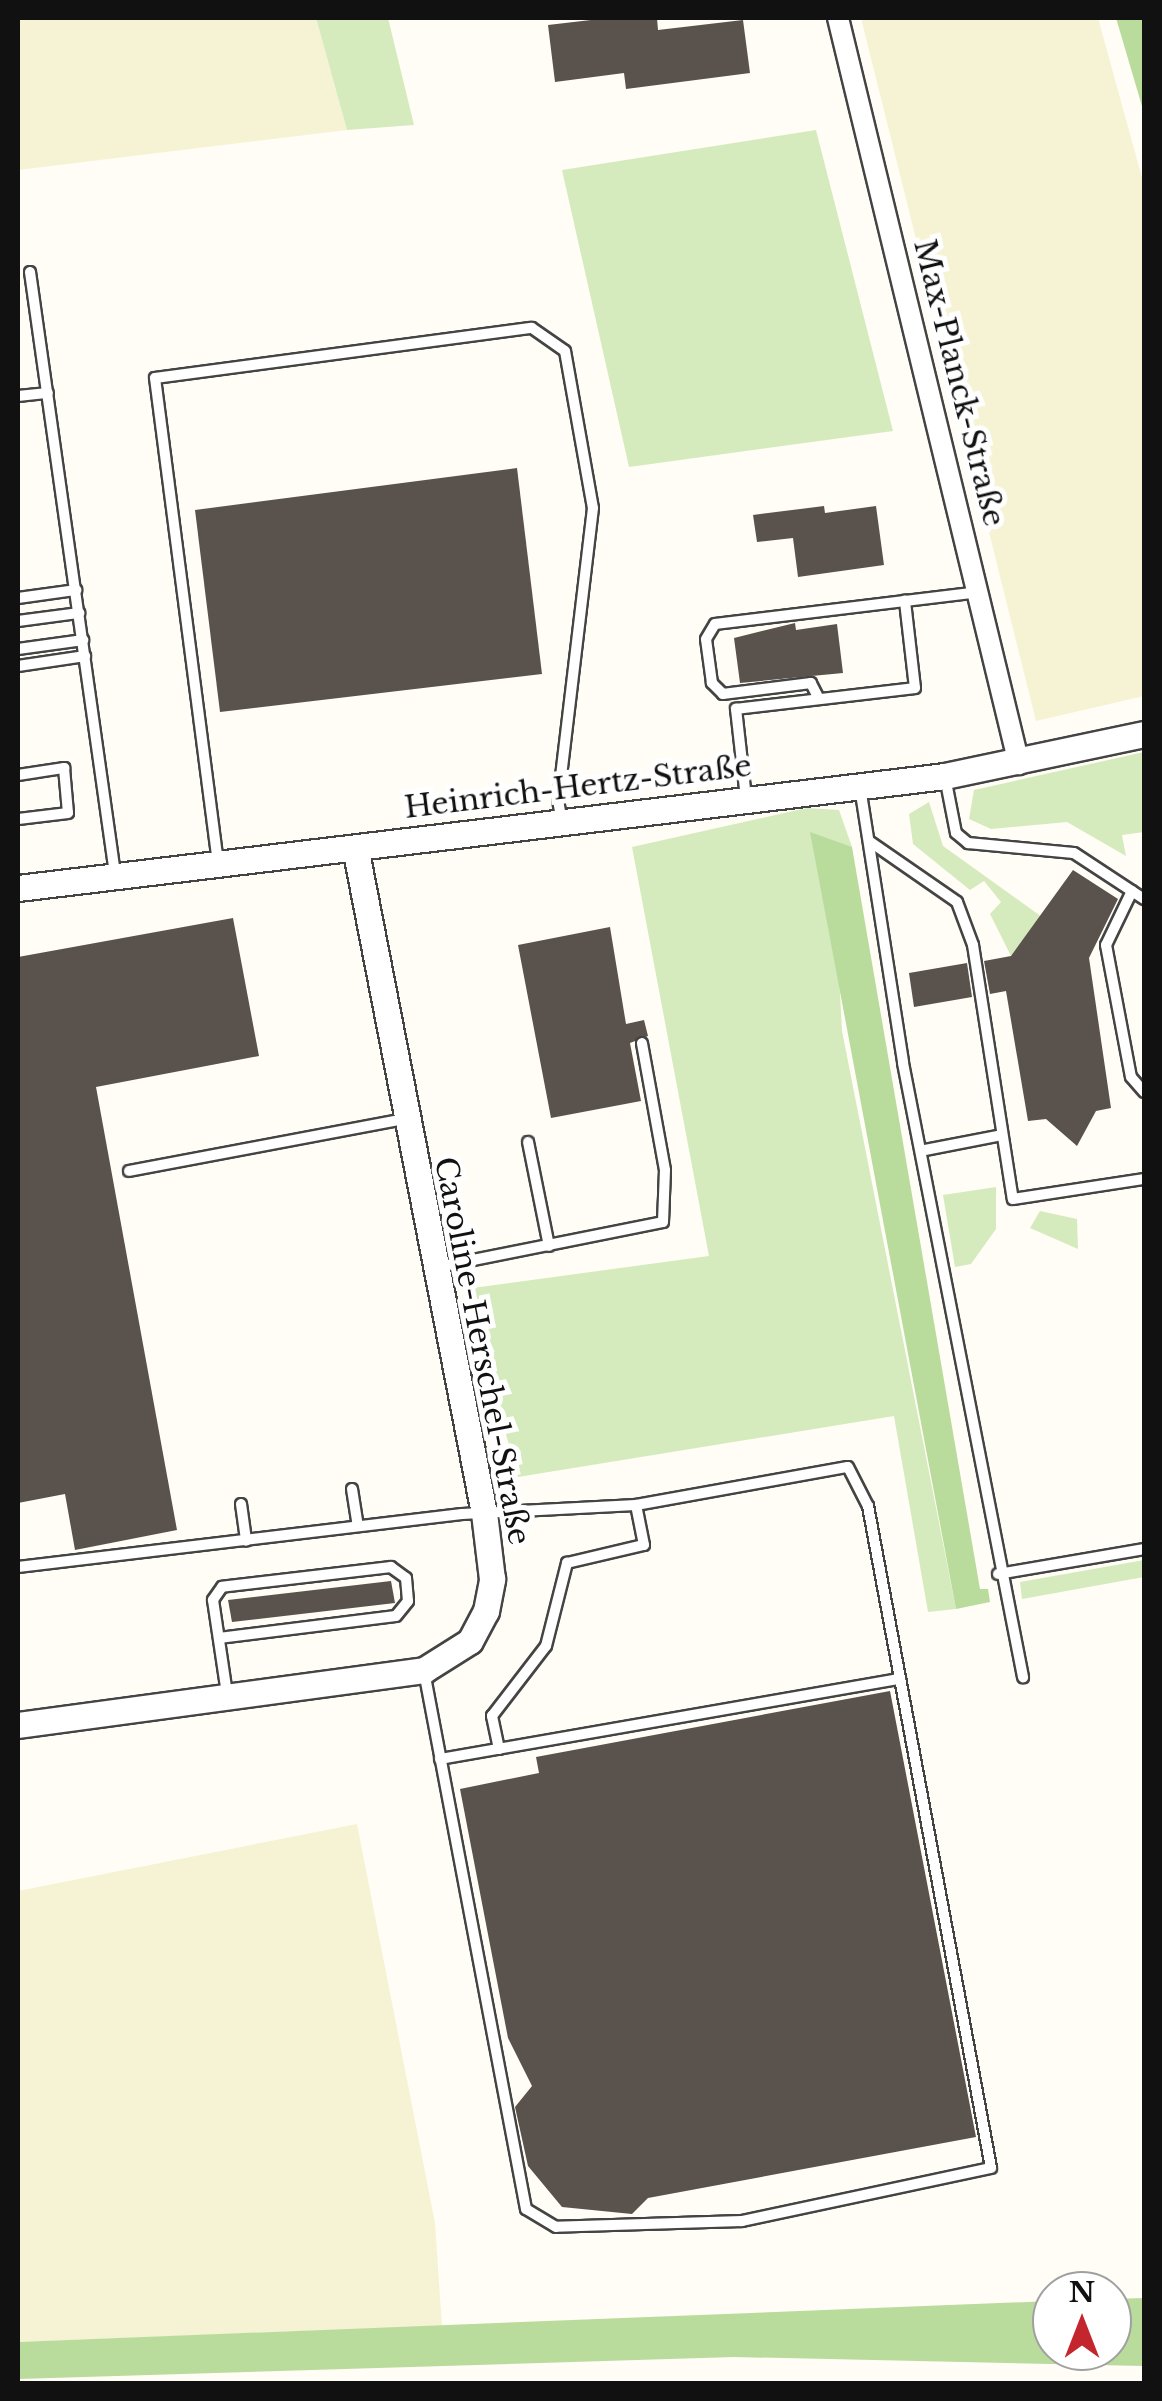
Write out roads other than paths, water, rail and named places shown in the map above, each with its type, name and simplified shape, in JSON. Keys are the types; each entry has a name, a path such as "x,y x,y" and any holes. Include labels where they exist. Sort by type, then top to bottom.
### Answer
{"street":[{"name":"Max-Planck-Straße","path":"838,18 1019,764"},
{"name":"Heinrich-Hertz-Straße","path":"18,888 945,776 1019,764 1144,734"},
{"name":"Caroline-Herschel-Straße","path":"18,1726 227,1694 424,1670 470,1641 486,1611 492,1580 484,1513 432,1268 356,847"}],"lane":[{"path":"30,272 115,875"},
{"path":"218,863 155,378 532,328 566,352 593,508 558,800 562,823"},
{"path":"18,396 48,393"},
{"path":"18,598 76,590"},
{"path":"819,700 811,683 722,694 712,683 706,639 716,624 979,592"},
{"path":"746,799 736,709 915,688 905,601"},
{"path":"18,621 79,612"},
{"path":"18,649 83,640"},
{"path":"18,666 85,656"},
{"path":"18,774 64,768 68,813 18,819"},
{"path":"945,776 956,833 968,843 1074,853 1144,899"},
{"path":"860,786 875,911 925,1150 998,1574 1023,1677"},
{"path":"869,841 957,902 973,945 1013,1199 1144,1179"},
{"path":"1132,891 1106,945 1131,1078 1144,1092"},
{"path":"432,1268 663,1222 665,1170 642,1043"},
{"path":"129,1171 404,1119"},
{"path":"925,1150 1002,1136"},
{"path":"528,1142 549,1246"},
{"path":"18,1567 484,1513 636,1505 848,1467 868,1506 991,2168 742,2220 556,2228 526,2209 424,1670"},
{"path":"352,1489 358,1526"},
{"path":"241,1504 246,1541"},
{"path":"499,1749 492,1716 546,1646 568,1563 644,1545 636,1505"},
{"path":"998,1574 1144,1549"},
{"path":"219,1638 396,1616 408,1602 406,1578 391,1566 222,1588 213,1600 227,1694"},
{"path":"440,1759 900,1679"}]}
